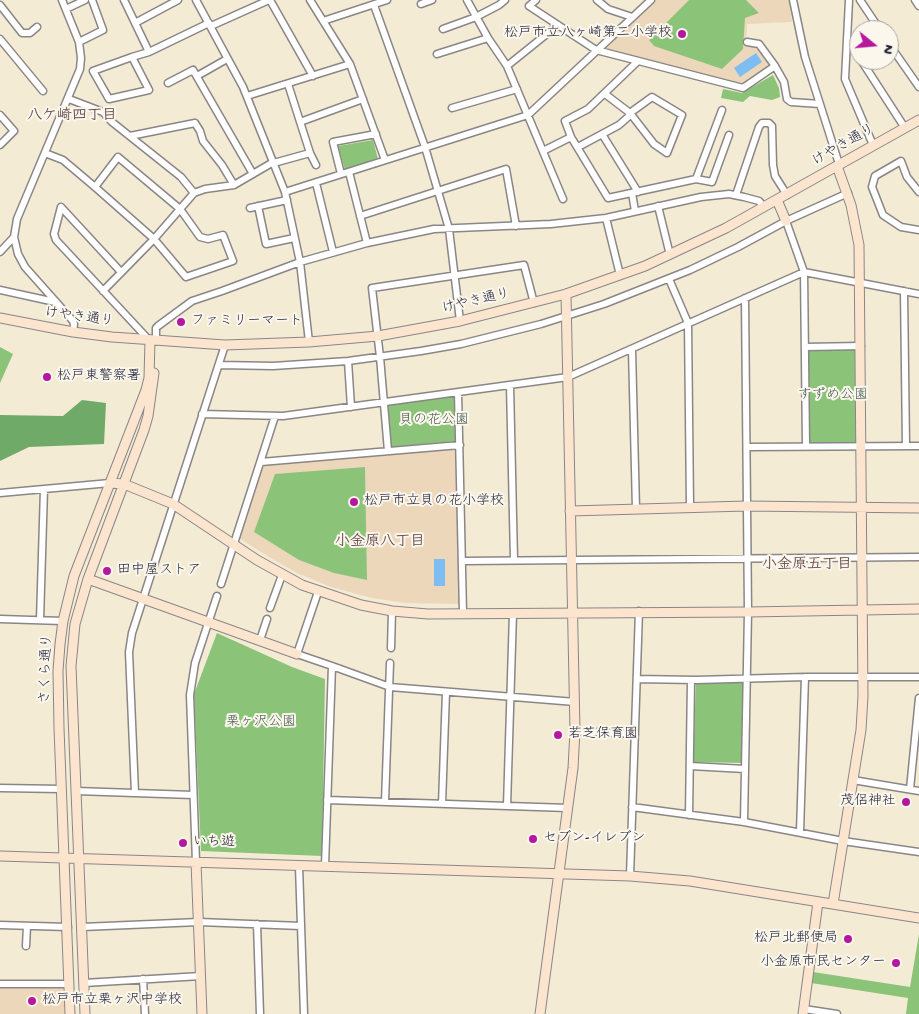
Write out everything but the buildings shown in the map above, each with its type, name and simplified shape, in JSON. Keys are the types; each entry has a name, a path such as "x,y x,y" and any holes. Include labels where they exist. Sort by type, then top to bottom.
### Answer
{"street":[{"path":"62,0 79,42 80,70 16,220 14,237 18,254 25,267 73,321 73,332"},
{"path":"66,8 85,0"},
{"path":"79,42 103,30 92,0"},
{"path":"124,0 149,52"},
{"path":"134,23 178,0"},
{"path":"196,0 247,96 285,192 300,262 309,342"},
{"path":"132,57 149,90 108,99 93,71 132,57 149,52 210,24 270,0 313,76"},
{"path":"310,0 350,64 385,160"},
{"path":"323,21 386,0"},
{"path":"421,4 432,0"},
{"path":"467,0 488,38 507,66 562,199"},
{"path":"442,29 476,17 505,0"},
{"path":"536,0 529,6 596,50 743,88 774,66"},
{"path":"598,0 608,9 632,17"},
{"path":"285,192 528,116 651,0"},
{"path":"793,0 805,57 848,193 859,245 862,446 862,722 833,904"},
{"path":"849,0 845,79 873,145"},
{"path":"860,0 873,20"},
{"path":"915,0 919,6"},
{"path":"0,5 22,33 30,33 37,27"},
{"path":"374,5 425,147 449,229 460,321"},
{"path":"507,66 558,25"},
{"path":"0,38 43,91"},
{"path":"437,54 488,38"},
{"path":"747,42 759,44 784,82 787,100 791,102 820,104"},
{"path":"899,58 919,87"},
{"path":"197,76 227,59"},
{"path":"638,61 588,109 564,121 571,137 608,198 696,179 712,182 729,135"},
{"path":"247,96 350,64"},
{"path":"168,83 193,70 253,174"},
{"path":"868,70 905,128"},
{"path":"288,84 310,153 316,165"},
{"path":"452,108 517,89"},
{"path":"578,147 618,125 630,113 652,97 682,115 667,153 654,144 630,113 605,94"},
{"path":"69,99 103,112 112,122 181,177 194,193"},
{"path":"300,122 363,99"},
{"path":"696,179 722,110"},
{"path":"0,115 14,131 0,145"},
{"name":"けやき通り","path":"0,318 73,332 153,340 226,344 309,342 378,336 460,321 566,294 620,275 670,254 726,228 919,120"},
{"path":"130,136 195,123 203,141 222,165 234,185"},
{"path":"736,195 758,128 762,123 769,123 772,126 775,176 787,195"},
{"path":"341,174 333,142 376,134"},
{"path":"602,134 635,192 635,211"},
{"path":"543,151 571,137"},
{"path":"45,153 63,160 95,187 154,239 186,277 233,261 223,235 208,239 200,237 180,209 118,157 95,187"},
{"path":"103,291 154,239 194,193 205,189 234,185 270,164 310,153"},
{"path":"919,192 907,177 901,161 875,176 872,187 883,215 896,225 919,230"},
{"path":"360,216 506,168 516,226"},
{"path":"349,172 367,243"},
{"path":"316,182 333,252"},
{"path":"219,365 273,366 380,357 461,344 567,316 669,279 738,247 786,221 848,193"},
{"path":"153,340 158,326 192,301 300,262 367,243 434,230 516,226 606,218 701,197 736,195 757,200 764,207"},
{"path":"250,208 287,200"},
{"path":"777,200 804,272 806,446"},
{"path":"258,206 266,244 294,238"},
{"path":"658,206 670,254"},
{"path":"121,272 61,207 54,234 56,240 103,291 153,340"},
{"path":"606,218 620,275"},
{"path":"0,252 14,237"},
{"path":"388,451 372,288 524,265 534,302"},
{"path":"202,414 275,416 568,377 804,272 919,294"},
{"path":"669,279 688,324 690,507"},
{"path":"0,290 55,302"},
{"path":"904,291 906,446"},
{"path":"540,1014 573,768 575,731 566,294"},
{"path":"744,822 748,612 745,298"},
{"name":"さくら通り","path":"70,1014 58,670 63,620 74,576 146,390 153,340"},
{"name":"さくら通り","path":"85,1014 71,666 76,624 88,579 148,416 153,389 153,340"},
{"path":"135,793 129,652 132,634 226,344"},
{"path":"805,346 860,346"},
{"path":"632,350 636,509"},
{"path":"348,361 351,406"},
{"path":"510,385 514,560"},
{"path":"458,392 464,613"},
{"path":"221,584 275,416"},
{"path":"261,462 460,445"},
{"path":"747,447 919,446"},
{"path":"0,493 110,483 124,484 173,504 282,575 318,592 361,605 392,611 416,613 748,612 919,608"},
{"path":"40,620 44,489"},
{"path":"570,511 746,506 919,508"},
{"path":"463,561 919,557"},
{"path":"270,608 282,575"},
{"path":"88,579 390,687 575,702"},
{"path":"297,654 318,592"},
{"path":"202,1014 189,708 190,686 195,663 217,596"},
{"path":"391,648 392,611"},
{"path":"630,876 639,611"},
{"path":"507,806 513,613"},
{"path":"0,619 63,620 76,624"},
{"path":"260,640 267,619"},
{"path":"386,802 390,663"},
{"path":"325,866 332,666"},
{"path":"800,832 805,677"},
{"path":"637,679 746,680 805,677 919,677"},
{"path":"689,815 691,680"},
{"path":"442,804 446,692"},
{"path":"910,789 919,698"},
{"path":"575,731 635,734"},
{"path":"690,766 745,769"},
{"path":"853,780 919,791"},
{"path":"0,788 62,789"},
{"path":"76,791 193,795"},
{"path":"327,800 568,808"},
{"path":"632,807 744,822 843,841 919,852"},
{"path":"0,856 630,876 690,881 919,918"},
{"path":"299,866 304,1014"},
{"path":"818,902 804,1011 837,1014"},
{"path":"82,927 199,922 300,926"},
{"path":"0,924 68,927"},
{"path":"257,924 260,1014"},
{"path":"26,946 27,926"},
{"path":"0,984 69,984 201,976"},
{"path":"143,979 145,1014"}],"shaded area":[{"name":"松戸市立八ヶ崎第二小学校","path":"654,0 789,0 792,22 747,24 746,43 758,45 770,63 769,66 741,85 607,50 605,46"},
{"name":"松戸市立貝の花小学校","path":"455,448 457,450 460,604 406,603 372,598 331,587 297,573 239,538 262,466 265,464"},
{"name":"松戸市立栗ヶ沢中学校","path":"0,987 63,987 65,1014 0,1014"}],"green space":[{"path":"689,0 746,0 759,13 745,18 743,49 722,69 654,46 649,40"},
{"path":"773,75 779,88 780,97 772,100 750,96 743,102 721,98 723,89 742,93"},
{"path":"373,140 378,159 345,170 338,146"},
{"path":"0,347 13,354 0,383"},
{"name":"すずめ公園","path":"810,349 856,350 856,443 811,444 809,441 808,352"},
{"name":"貝の花公園","path":"452,395 455,398 457,439 455,441 391,446 389,404"},
{"path":"82,400 106,403 104,444 29,447 0,461 0,415 63,416"},
{"path":"365,467 367,580 334,573 299,560 254,532 275,474"},
{"name":"栗ヶ沢公園","path":"217,633 292,667 325,679 322,856 201,851 194,694"},
{"path":"696,680 746,680 745,763 693,762"},
{"path":"919,934 919,1014 906,1014 908,998 811,983 813,972 910,987"}],"water":[{"path":"756,53 762,62 740,77 734,68"},
{"path":"434,559 445,559 445,586 434,586"}],"place":[{"name":"松戸市立八ヶ崎第二小学校","path":"682,34"},
{"name":"ファミリーマート","path":"181,322"},
{"name":"松戸東警察署","path":"47,377"},
{"name":"松戸市立貝の花小学校","path":"354,502"},
{"name":"田中屋ストア","path":"107,571"},
{"name":"若芝保育園","path":"558,735"},
{"name":"茂侶神社","path":"906,802"},
{"name":"セブン-イレブン","path":"533,839"},
{"name":"いち遊","path":"183,843"},
{"name":"松戸北郵便局","path":"848,939"},
{"name":"小金原市民センター","path":"896,963"},
{"name":"松戸市立栗ヶ沢中学校","path":"32,1001"}],"district":[{"name":"八ケ崎四丁目","path":"72,117"},
{"name":"小金原八丁目","path":"380,543"},
{"name":"小金原五丁目","path":"807,566"}]}
